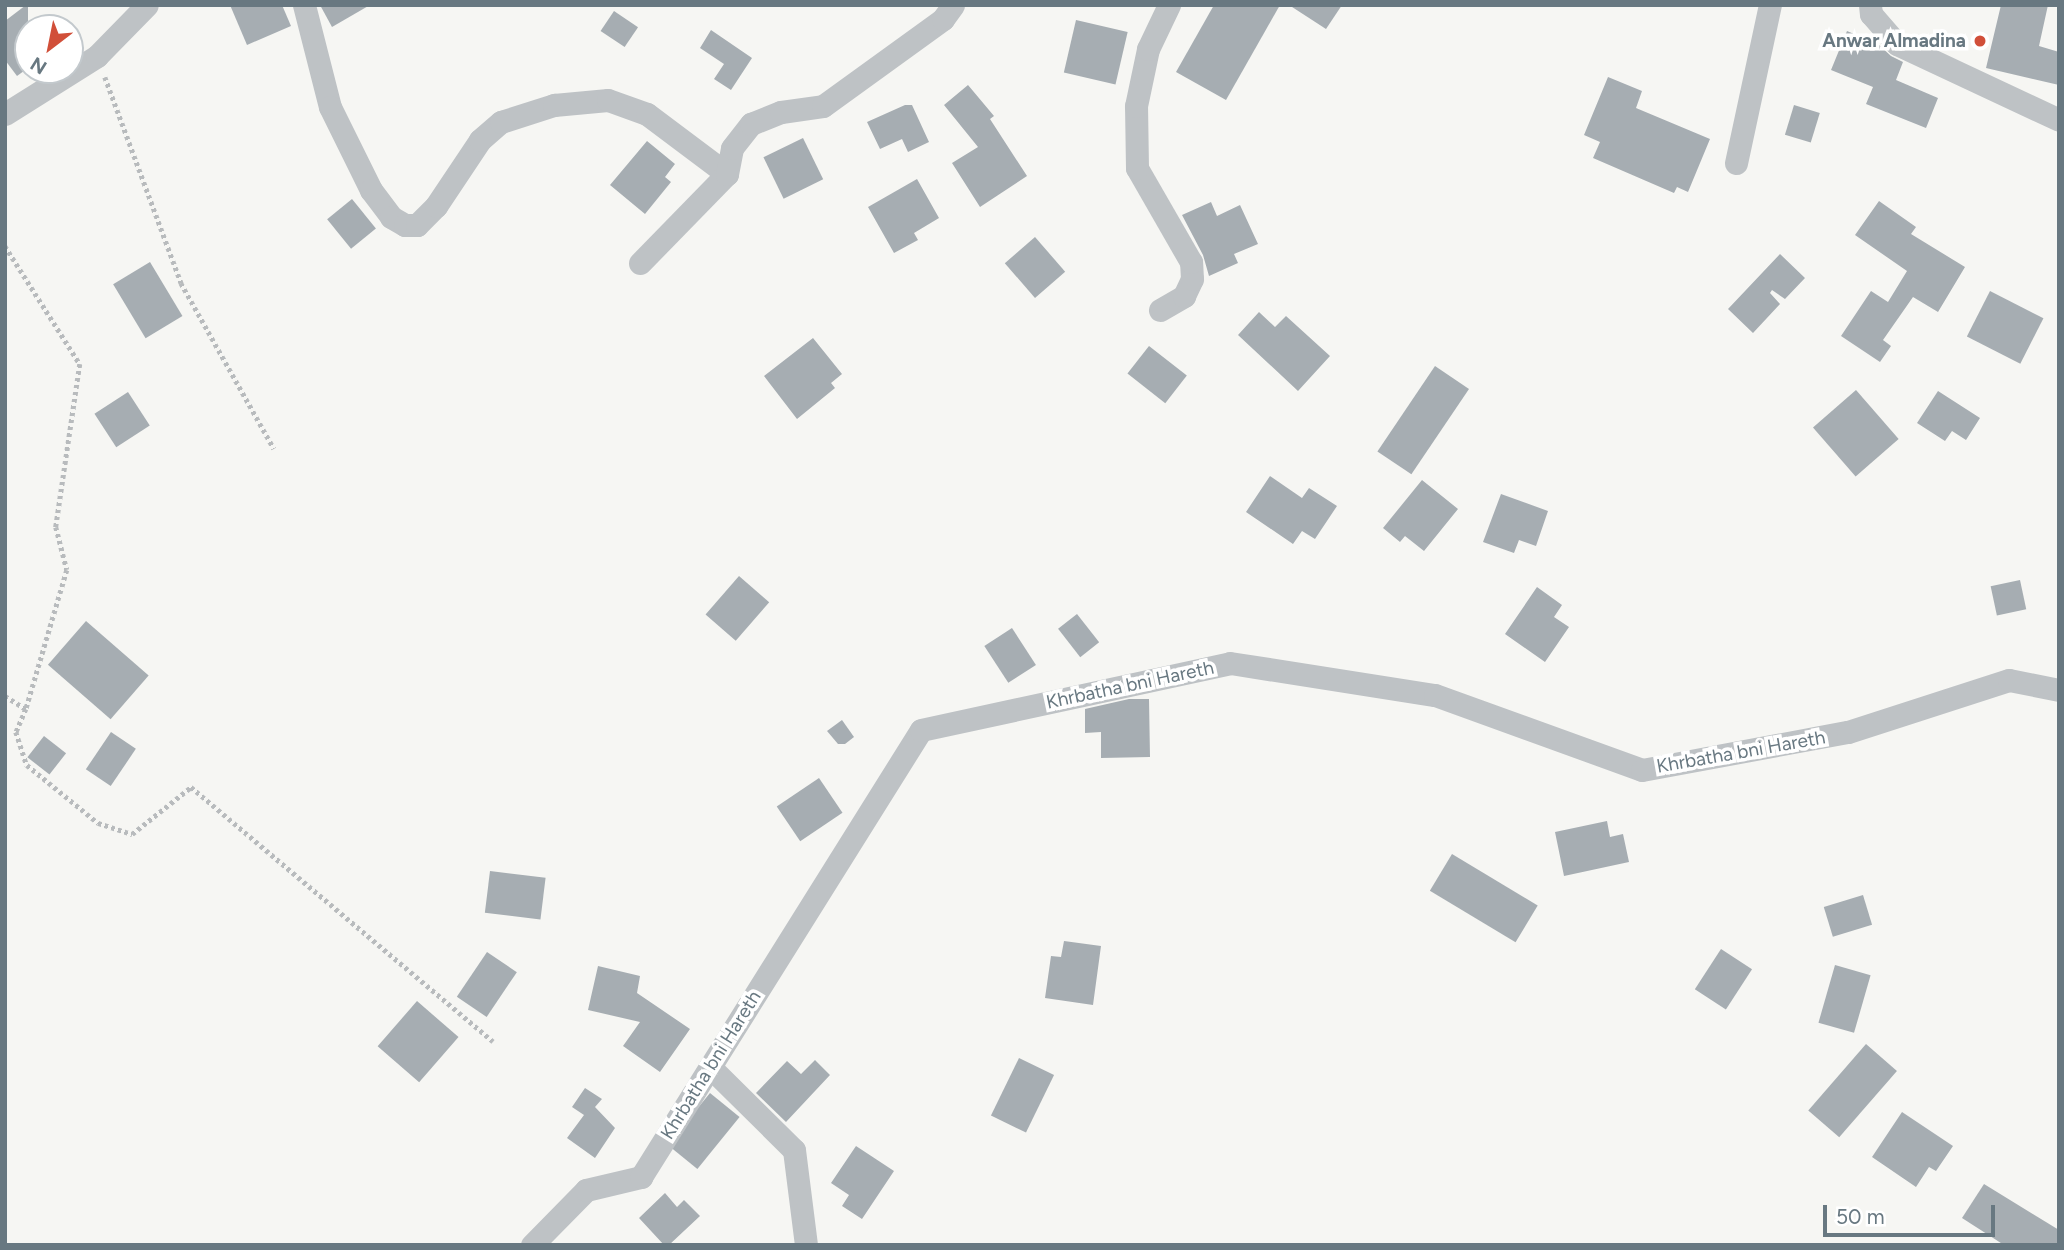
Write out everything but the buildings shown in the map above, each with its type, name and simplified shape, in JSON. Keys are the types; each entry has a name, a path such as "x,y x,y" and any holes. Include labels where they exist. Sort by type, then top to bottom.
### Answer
{"street":[{"path":"5,114 97,56 147,5"},
{"path":"304,5 330,107 371,190 391,217 405,225 417,225 436,206 480,140 501,122 554,105 608,100 647,114 727,174"},
{"path":"640,263 727,174 732,148 751,124 781,112 823,106 943,19 953,5"},
{"path":"1160,310 1184,296 1192,279 1191,262 1137,168 1136,106 1148,49 1169,5"},
{"path":"1736,163 1770,5"},
{"path":"1870,5 1871,13 1897,44 2059,120"},
{"name":"Khrbatha bni Hareth","path":"532,1245 586,1190 641,1177 921,730 1230,663 1435,695 1642,770 1848,732 2009,680 2059,690"},
{"path":"710,1067 794,1150 806,1245"}],"path":[{"path":"97,56 181,283 274,449"},
{"path":"5,246 80,364 56,527 67,570 26,709 16,732 27,765 98,823 132,834 191,787 492,1041"},
{"path":"5,696 26,709"}],"place":[{"name":"Anwar Almadina","path":"1980,41"}]}
